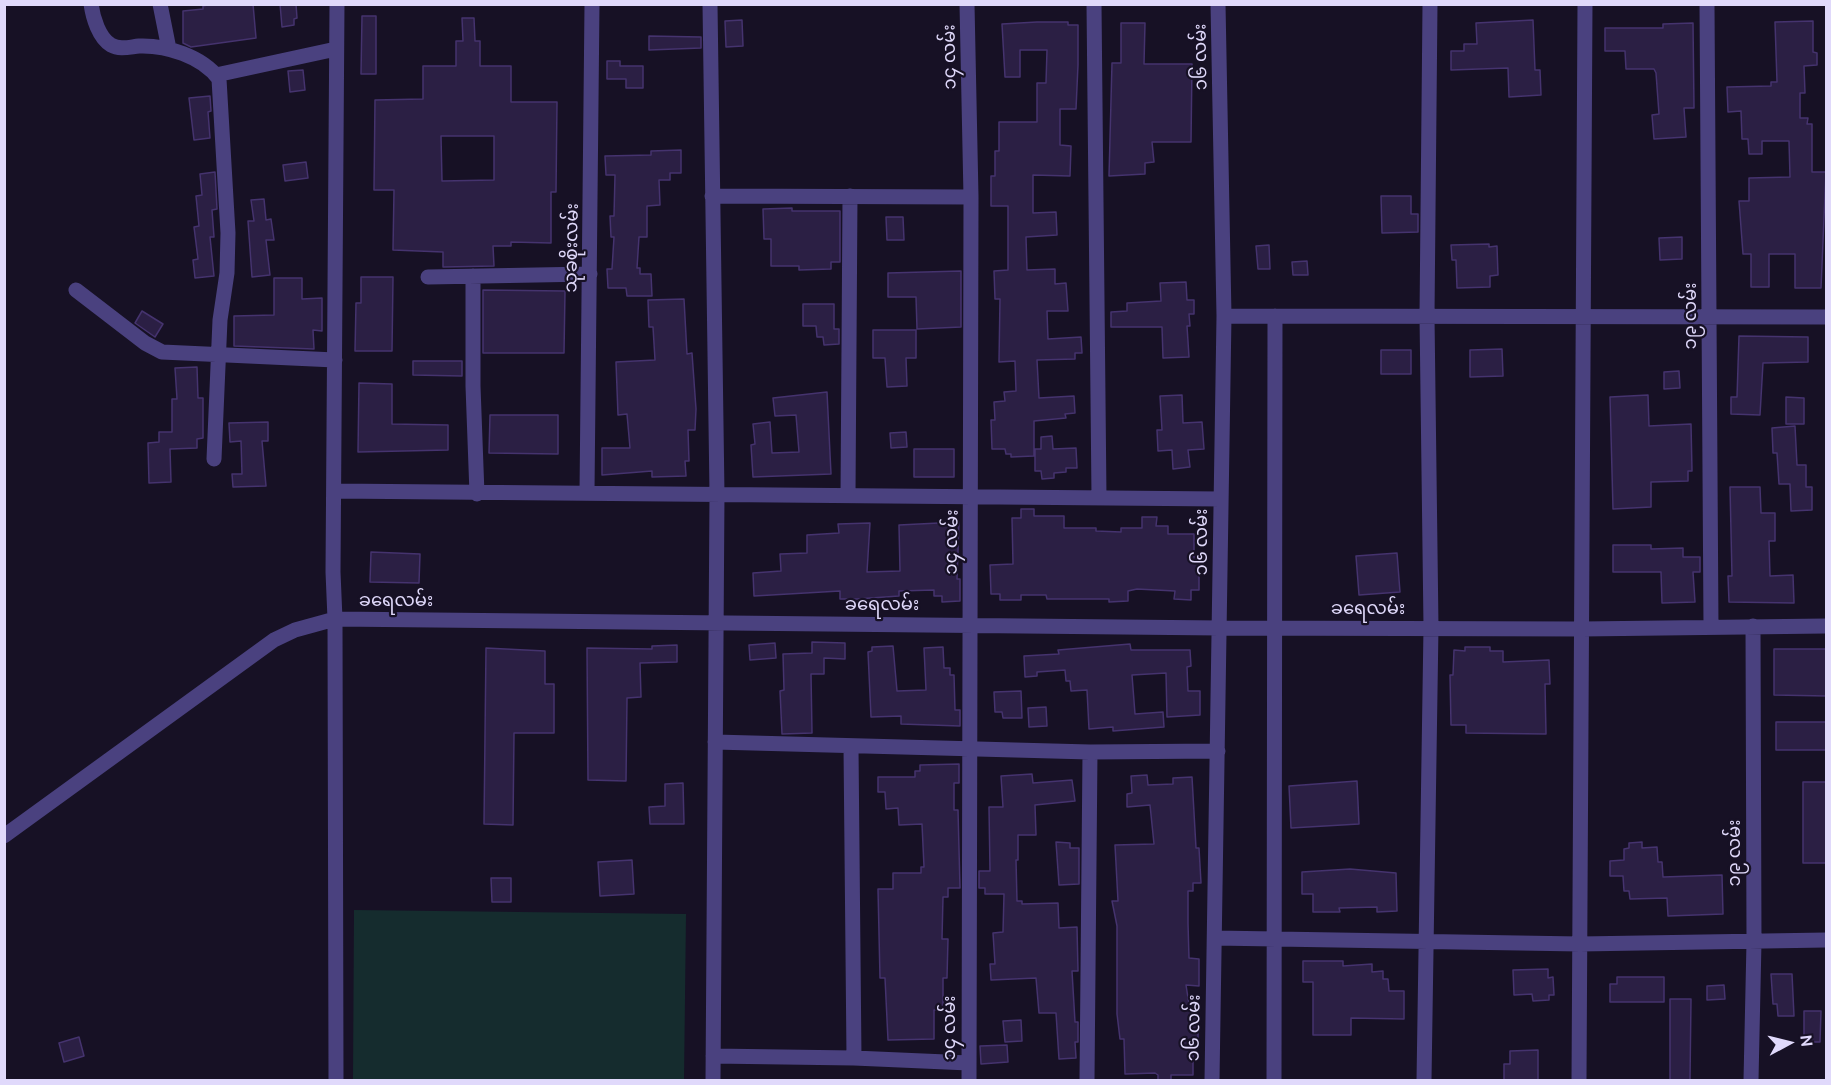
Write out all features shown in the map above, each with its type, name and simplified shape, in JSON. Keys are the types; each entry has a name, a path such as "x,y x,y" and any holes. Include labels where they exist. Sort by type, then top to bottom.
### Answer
{"street":[{"path":"91,4 102,36 112,46 119,49 155,46 169,49 216,75 221,86 228,233 214,459"},
{"path":"160,4 169,49"},
{"path":"336,4 333,572 336,1080"},
{"name":"သုခစိုးလမ်း","path":"587,492 592,4"},
{"path":"710,4 717,494 713,1080"},
{"name":"၁၄ လမ်း","path":"967,4 971,198 969,1080"},
{"path":"1094,4 1099,496"},
{"name":"၁၆ လမ်း","path":"1212,1080 1224,316 1218,4"},
{"path":"1424,1080 1431,627 1427,316 1430,4"},
{"path":"1579,1080 1585,4"},
{"name":"၁၉ လမ်း","path":"1707,4 1711,627"},
{"path":"216,75 336,49"},
{"path":"712,196 971,198"},
{"path":"848,495 850,196"},
{"path":"428,277 590,274"},
{"path":"473,276 473,386 477,494"},
{"path":"76,290 145,343 162,352 335,360"},
{"path":"1224,316 1827,317"},
{"path":"1274,1080 1275,316"},
{"path":"334,491 477,494 587,492 971,497 1099,496 1221,499"},
{"name":"ခရေလမ်း","path":"4,836 274,640 295,630 335,619 1220,628 1581,629 1827,626"},
{"name":"၁၉ လမ်း","path":"1751,1080 1754,942 1753,626"},
{"path":"715,742 1090,752 1218,752"},
{"path":"851,747 854,1058"},
{"path":"1087,1080 1090,752"},
{"path":"1215,938 1580,944 1827,940"},
{"path":"713,1056 854,1058 969,1064"}],"green space":[{"path":"354,910 686,914 684,1080 353,1080"}],"building":[{"path":"212,4 253,4 256,38 191,47 183,43 183,11 203,9 203,6"},
{"path":"280,4 296,4 297,18 294,19 294,25 282,27"},
{"path":"362,16 376,16 376,74 361,74"},
{"path":"462,18 474,18 475,41 480,41 480,66 511,66 511,102 557,102 556,192 551,192 551,243 511,242 511,246 493,246 494,266 443,267 443,252 393,250 394,190 374,190 375,100 423,99 423,66 456,66 456,41 463,41","holes":["441,136 494,136 494,180 442,181"]},
{"path":"742,20 743,46 726,47 725,21"},
{"path":"1533,20 1535,70 1540,70 1541,95 1509,97 1508,68 1451,70 1451,51 1464,51 1464,44 1477,44 1476,23"},
{"path":"1813,21 1813,52 1817,53 1817,65 1804,66 1805,93 1800,93 1800,118 1808,118 1807,124 1812,124 1812,172 1826,172 1821,288 1795,288 1795,254 1769,254 1769,287 1751,287 1751,254 1743,254 1739,201 1749,201 1749,178 1790,177 1789,141 1762,141 1762,154 1749,154 1748,139 1742,139 1741,111 1728,112 1727,87 1771,86 1771,82 1777,82 1775,22"},
{"path":"1068,22 1068,25 1078,25 1078,65 1076,109 1060,109 1060,145 1071,146 1070,176 1033,175 1033,213 1056,212 1057,235 1026,237 1027,270 1055,269 1055,284 1066,283 1068,311 1047,311 1048,339 1081,337 1082,353 1075,353 1075,359 1037,360 1039,398 1074,396 1075,413 1065,414 1066,418 1034,421 1034,456 1011,457 1011,454 1006,454 1005,449 992,449 991,420 995,420 994,402 1005,401 1004,392 1016,391 1015,361 999,362 1000,299 995,299 994,271 1008,270 1008,206 991,206 991,176 995,176 995,151 999,151 999,122 1037,122 1037,83 1046,83 1047,50 1020,50 1020,77 1005,77 1002,24"},
{"path":"1121,23 1145,23 1144,64 1192,64 1191,142 1152,142 1154,162 1145,163 1145,174 1109,176 1112,63 1121,63"},
{"path":"1693,23 1694,108 1684,108 1686,137 1654,139 1652,115 1659,114 1656,73 1654,69 1626,69 1625,51 1605,51 1605,28 1663,28 1663,24"},
{"path":"649,36 701,37 701,48 649,50"},
{"path":"607,61 620,61 620,66 643,66 643,88 626,88 626,79 607,79"},
{"path":"303,70 305,90 290,92 288,71"},
{"path":"210,96 211,111 208,112 210,138 194,140 189,98"},
{"path":"681,150 681,173 670,173 670,180 659,180 660,205 647,206 647,237 639,237 637,268 640,268 640,274 651,274 652,296 627,296 626,288 608,288 607,269 612,269 614,237 611,237 610,216 614,216 615,175 606,175 605,156 651,155 651,151"},
{"path":"306,162 308,178 285,181 283,165"},
{"path":"215,172 217,209 212,210 214,237 210,237 214,276 195,278 193,260 198,259 194,227 199,226 196,196 202,195 200,174"},
{"path":"1381,196 1411,196 1411,214 1418,214 1418,232 1382,233"},
{"path":"264,199 266,220 271,219 274,240 266,240 270,275 252,277 248,221 254,221 251,200"},
{"path":"792,208 792,211 840,211 840,262 831,262 831,269 799,270 799,266 771,266 771,239 764,239 763,209"},
{"path":"886,217 903,217 904,240 887,240"},
{"path":"1682,237 1682,259 1660,260 1659,238"},
{"path":"1489,244 1489,247 1497,246 1498,275 1490,276 1490,287 1457,288 1456,260 1452,260 1451,245"},
{"path":"1269,245 1270,269 1258,269 1256,246"},
{"path":"1307,261 1308,275 1293,275 1292,262"},
{"path":"961,271 961,327 917,329 916,297 888,297 888,273"},
{"path":"361,277 393,277 392,351 355,351 356,303 361,303"},
{"path":"274,278 302,278 302,299 322,298 322,331 313,330 314,349 234,346 234,316 274,315"},
{"path":"1186,282 1187,300 1194,300 1194,314 1189,314 1190,326 1187,326 1189,357 1163,358 1162,327 1111,327 1111,312 1127,311 1127,303 1161,301 1160,283"},
{"path":"483,290 565,291 564,353 483,353"},
{"path":"684,299 687,354 692,353 696,409 695,430 688,430 689,461 685,461 686,476 652,477 652,471 602,475 602,448 630,448 627,414 618,415 616,362 655,360 653,327 649,327 648,300"},
{"path":"803,304 834,304 834,329 839,329 839,344 824,345 823,337 817,337 816,326 803,326"},
{"path":"142,311 163,324 155,337 135,323"},
{"path":"873,330 916,330 916,358 906,358 907,386 887,387 885,358 873,358"},
{"path":"1739,336 1808,337 1808,362 1763,363 1760,415 1731,414 1731,397 1737,397"},
{"path":"1502,349 1503,376 1470,377 1470,350"},
{"path":"1381,350 1411,350 1411,374 1381,374"},
{"path":"413,361 462,361 462,376 413,375"},
{"path":"197,367 198,398 203,398 203,438 197,439 197,448 170,449 171,482 149,483 148,443 159,442 159,432 172,432 172,399 177,399 175,368"},
{"path":"1679,371 1680,388 1664,389 1664,372"},
{"path":"359,383 392,384 392,424 448,425 448,450 358,452"},
{"path":"827,392 831,474 753,477 751,445 755,444 753,424 770,422 772,453 799,452 796,415 775,416 773,398"},
{"path":"1182,395 1183,423 1202,422 1204,449 1188,450 1190,467 1173,469 1172,450 1158,451 1157,430 1162,430 1160,396"},
{"path":"1648,395 1649,426 1691,424 1692,471 1688,471 1688,481 1651,482 1651,507 1613,509 1610,397"},
{"path":"1786,397 1804,398 1804,424 1786,424"},
{"path":"490,415 558,415 558,454 489,453"},
{"path":"268,422 268,441 262,441 266,486 233,487 232,474 242,474 241,441 230,442 229,423"},
{"path":"1795,426 1797,465 1806,465 1806,487 1812,487 1812,510 1791,511 1790,484 1779,484 1777,453 1773,453 1772,428"},
{"path":"906,432 907,447 891,448 890,433"},
{"path":"1052,436 1053,449 1076,448 1077,468 1066,468 1066,472 1054,473 1054,478 1042,479 1041,471 1035,471 1035,449 1041,449 1041,437"},
{"path":"914,449 954,449 954,477 914,477"},
{"path":"1730,487 1760,487 1761,513 1775,513 1775,541 1769,541 1770,576 1793,575 1794,603 1729,602 1728,576 1732,576"},
{"path":"1021,509 1034,509 1034,516 1064,516 1064,528 1096,528 1096,531 1121,532 1121,528 1142,528 1142,517 1157,517 1156,526 1168,526 1168,534 1194,534 1194,557 1199,557 1199,590 1191,590 1191,600 1174,599 1175,591 1137,589 1128,591 1128,601 1047,599 1046,595 1021,595 1021,600 1000,600 1000,594 991,594 990,565 1013,564 1012,518 1021,518"},
{"path":"959,522 957,579 960,579 960,601 942,602 942,596 934,596 934,590 899,591 899,596 857,599 840,599 840,591 754,596 753,573 781,571 780,554 807,553 807,535 839,533 838,524 870,523 867,572 900,571 899,525"},
{"path":"1613,545 1651,545 1651,549 1683,548 1683,557 1700,557 1700,572 1693,572 1695,602 1662,603 1661,572 1613,572"},
{"path":"371,552 420,554 419,583 370,582"},
{"path":"1397,553 1400,592 1359,595 1356,556"},
{"path":"812,642 845,643 845,659 824,658 824,674 811,674 812,733 782,734 780,691 784,690 783,654 812,653"},
{"path":"775,643 776,658 750,660 749,645"},
{"path":"1130,644 1131,650 1190,650 1191,666 1187,667 1188,691 1200,691 1200,715 1167,717 1166,673 1132,675 1135,714 1163,712 1164,727 1113,731 1113,727 1089,729 1087,690 1071,691 1070,681 1066,681 1065,670 1037,672 1037,676 1025,677 1024,656 1059,654 1058,650"},
{"path":"677,645 677,662 640,663 641,697 627,698 626,781 588,780 587,648 652,649 652,646"},
{"path":"893,646 897,691 926,690 924,648 943,647 944,668 950,668 950,675 954,675 955,710 960,710 960,726 901,724 901,716 871,717 868,652 872,651 872,647"},
{"path":"1465,647 1490,647 1490,651 1503,651 1503,662 1549,660 1550,684 1545,684 1546,734 1466,733 1466,725 1451,725 1450,675 1453,675 1454,650 1465,651"},
{"path":"486,648 545,651 545,684 554,684 554,733 514,733 513,825 484,824"},
{"path":"1774,649 1827,649 1827,696 1774,695"},
{"path":"1021,691 1022,718 1003,718 1002,712 995,712 994,692"},
{"path":"1046,707 1047,726 1029,727 1028,708"},
{"path":"1776,722 1827,722 1827,750 1776,750"},
{"path":"959,764 959,783 954,783 954,810 958,810 960,888 948,888 948,897 943,897 942,939 948,939 947,978 943,978 943,1010 934,1010 934,1039 888,1040 885,978 880,978 878,889 893,889 893,873 921,873 921,867 924,867 922,824 899,825 898,808 886,809 885,792 878,792 878,777 915,777 915,771 920,771 920,765"},
{"path":"1032,774 1033,783 1072,780 1075,801 1035,805 1036,835 1018,835 1018,860 1016,860 1017,901 1022,901 1022,904 1058,903 1059,928 1077,927 1078,971 1072,971 1075,1022 1078,1022 1078,1042 1075,1042 1076,1058 1059,1059 1056,1013 1039,1013 1036,978 991,980 990,964 995,964 993,933 1003,932 1004,894 985,894 985,888 979,888 979,871 990,871 989,807 1003,807 1001,776"},
{"path":"1147,775 1148,785 1173,784 1173,778 1192,777 1196,848 1199,848 1201,883 1193,883 1193,891 1188,891 1188,923 1189,958 1199,959 1199,986 1186,985 1191,1017 1198,1017 1198,1046 1193,1046 1193,1075 1171,1075 1171,1080 1158,1080 1158,1075 1155,1073 1125,1074 1124,1039 1120,1039 1117,1014 1117,926 1112,901 1118,901 1115,845 1154,844 1150,805 1127,807 1127,794 1132,793 1131,776"},
{"path":"1357,781 1359,824 1291,828 1289,786"},
{"path":"1803,782 1827,782 1827,863 1803,863"},
{"path":"683,783 684,824 650,824 649,807 665,806 665,784"},
{"path":"1056,842 1070,843 1070,848 1079,848 1079,884 1059,885"},
{"path":"1642,842 1642,848 1657,847 1658,862 1662,862 1663,877 1722,875 1723,914 1668,916 1667,898 1630,899 1629,891 1624,891 1623,876 1610,876 1610,861 1624,860 1624,849 1629,848 1629,843"},
{"path":"632,860 634,894 600,896 598,862"},
{"path":"1350,869 1396,873 1397,911 1377,912 1377,907 1339,908 1340,912 1313,912 1313,894 1302,894 1302,872"},
{"path":"491,878 511,878 511,902 492,902"},
{"path":"1303,961 1343,961 1343,966 1372,964 1372,972 1383,971 1383,979 1388,979 1389,991 1404,991 1404,1019 1351,1018 1351,1035 1313,1035 1313,982 1303,982"},
{"path":"1548,969 1548,978 1553,977 1554,995 1549,995 1549,1000 1533,1001 1532,994 1514,995 1513,970"},
{"path":"1771,974 1792,974 1794,1016 1778,1016 1777,1004 1773,1004"},
{"path":"1617,977 1664,977 1664,1002 1610,1002 1610,984 1617,984"},
{"path":"1724,985 1725,999 1707,1000 1707,986"},
{"path":"1670,999 1691,999 1690,1080 1670,1080"},
{"path":"1804,1011 1821,1011 1820,1042 1804,1042"},
{"path":"1021,1020 1022,1041 1005,1042 1003,1021"},
{"path":"79,1037 84,1056 64,1062 59,1043"},
{"path":"1007,1045 1008,1062 981,1064 980,1046"},
{"path":"1538,1050 1538,1080 1504,1080 1504,1064 1510,1064 1510,1051"}]}
